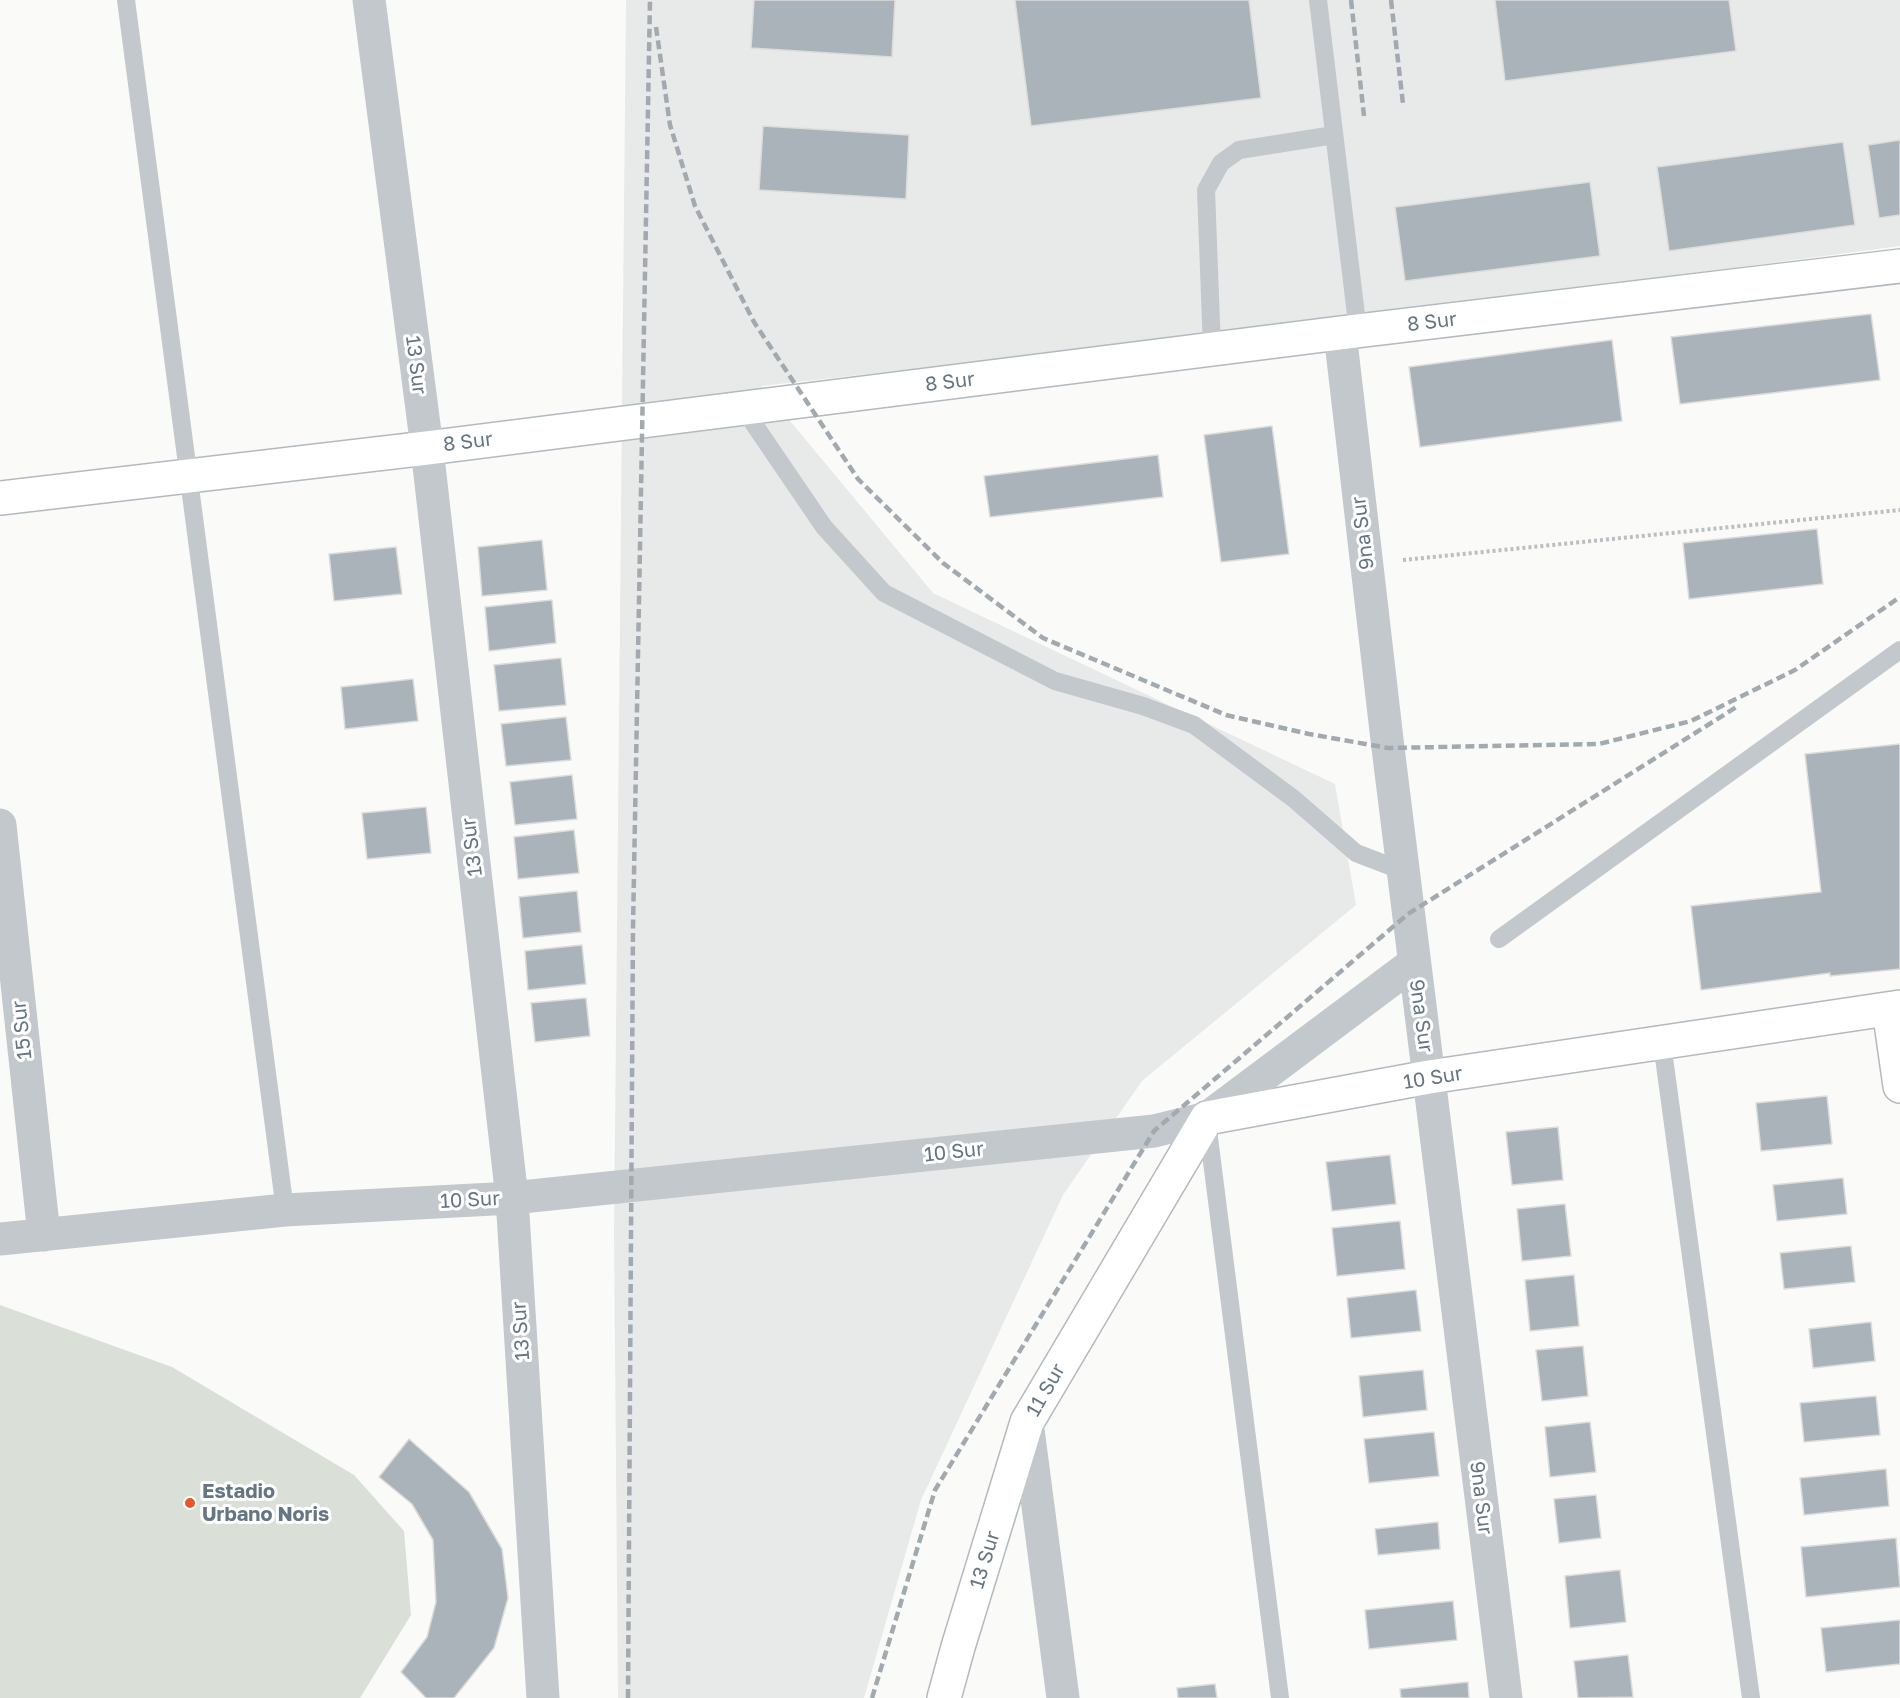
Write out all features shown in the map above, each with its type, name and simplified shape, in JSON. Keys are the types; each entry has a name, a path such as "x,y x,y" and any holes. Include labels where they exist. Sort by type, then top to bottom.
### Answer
{"street":[{"name":"13 Sur","path":"369,0 427,447 512,1198 543,1698"},
{"name":"8 Sur","path":"0,498 743,408 1212,348 1900,266"},
{"name":"9na Sur","path":"1349,332 1366,564 1506,1698"},
{"name":"15 Sur","path":"0,825 44,1235"},
{"path":"1207,1118 1414,963"},
{"name":"10 Sur","path":"0,1239 285,1210 512,1198 1154,1131 1207,1118 1430,1077 1895,1008"},
{"path":"1895,1008 1900,1086"},
{"name":"11 Sur","path":"1063,1698 1027,1422 1207,1118"},
{"name":"13 Sur","path":"944,1698 1027,1422"}],"lane":[{"path":"126,0 285,1210"},
{"path":"1318,0 1334,135 1349,332"},
{"path":"1212,348 1206,190 1221,163 1239,150 1334,135"},
{"path":"743,408 824,527 884,593 1055,681 1143,705 1194,725 1294,799 1356,853 1403,871"},
{"path":"1499,939 1900,650"},
{"path":"1662,1043 1751,1698"},
{"path":"1207,1118 1280,1698"}],"path":[{"path":"1366,564 1900,510"}],"shaded area":[{"path":"626,0 1900,0 1900,246 1260,330 761,386 933,593 1335,784 1356,905 1142,1081 1063,1195 921,1500 864,1698 618,1698 614,1234"},
{"name":"Estadio Urbano Noris","path":"0,1305 172,1367 354,1475 404,1531 411,1615 360,1698 0,1698"}],"building":[{"path":"754,0 895,0 892,57 751,48"},
{"path":"1015,0 1249,0 1261,98 1031,126"},
{"path":"1495,0 1729,0 1736,51 1505,81"},
{"path":"763,126 909,135 906,199 759,190"},
{"path":"1900,140 1900,215 1879,218 1868,145"},
{"path":"1843,142 1855,225 1669,251 1657,167"},
{"path":"1590,182 1600,256 1405,281 1395,207"},
{"path":"1871,314 1880,380 1680,404 1671,337"},
{"path":"1612,340 1622,421 1420,447 1409,367"},
{"path":"1272,426 1289,554 1221,562 1204,435"},
{"path":"1158,455 1163,497 990,517 984,476"},
{"path":"1817,529 1823,584 1689,599 1683,543"},
{"path":"542,540 547,590 482,596 478,547"},
{"path":"396,547 402,594 334,601 329,554"},
{"path":"552,600 556,643 489,651 485,607"},
{"path":"561,658 566,705 499,711 494,665"},
{"path":"413,679 418,721 345,729 341,687"},
{"path":"566,717 571,760 506,766 501,724"},
{"path":"1900,744 1900,969 1830,976 1830,973 1701,990 1691,906 1821,892 1805,754"},
{"path":"572,775 577,819 515,825 510,782"},
{"path":"426,807 431,853 367,859 362,813"},
{"path":"574,830 579,873 518,879 514,837"},
{"path":"577,891 581,932 523,938 519,897"},
{"path":"582,945 586,984 528,990 525,951"},
{"path":"586,998 590,1036 535,1042 531,1003"},
{"path":"1827,1096 1832,1144 1761,1151 1756,1103"},
{"path":"1558,1127 1563,1180 1512,1185 1506,1132"},
{"path":"1390,1155 1396,1204 1332,1211 1326,1162"},
{"path":"1843,1178 1847,1214 1777,1221 1773,1185"},
{"path":"1565,1204 1571,1256 1522,1261 1517,1209"},
{"path":"1400,1221 1405,1269 1337,1276 1332,1228"},
{"path":"1851,1246 1855,1282 1784,1289 1780,1253"},
{"path":"1574,1275 1579,1326 1530,1331 1525,1280"},
{"path":"1416,1290 1421,1331 1351,1338 1347,1298"},
{"path":"1871,1322 1875,1361 1813,1368 1809,1329"},
{"path":"1583,1346 1588,1396 1542,1401 1536,1350"},
{"path":"1423,1370 1427,1410 1363,1417 1359,1376"},
{"path":"1876,1396 1880,1435 1804,1442 1800,1403"},
{"path":"1590,1422 1596,1472 1550,1477 1545,1427"},
{"path":"1434,1432 1439,1476 1369,1483 1364,1439"},
{"path":"409,1439 469,1492 502,1549 508,1598 494,1648 454,1698 426,1698 401,1672 427,1637 436,1602 433,1540 412,1504 379,1477"},
{"path":"1886,1469 1889,1506 1804,1515 1800,1478"},
{"path":"1596,1495 1601,1538 1559,1543 1554,1499"},
{"path":"1438,1522 1440,1549 1378,1555 1375,1529"},
{"path":"1896,1538 1900,1587 1806,1597 1801,1547"},
{"path":"1620,1570 1626,1622 1570,1628 1565,1576"},
{"path":"1453,1601 1457,1640 1369,1649 1365,1610"},
{"path":"1900,1620 1900,1664 1826,1672 1821,1628"},
{"path":"1628,1655 1633,1697 1578,1698 1574,1661"},
{"path":"1468,1682 1469,1698 1401,1698 1400,1689"},
{"path":"1215,1684 1217,1698 1178,1698 1177,1688"}],"railway":[{"path":"628,1698 633,928 650,0"},
{"path":"1351,0 1364,116"},
{"path":"1391,0 1403,104"},
{"path":"656,27 670,125 695,206 754,322 858,479 943,563 1043,638 1226,715 1309,734 1388,748 1599,744 1691,721 1795,670 1900,597"},
{"path":"872,1698 935,1490 1154,1131 1408,914 1738,706"}],"place":[{"name":"Estadio Urbano Noris","path":"190,1503"}]}
